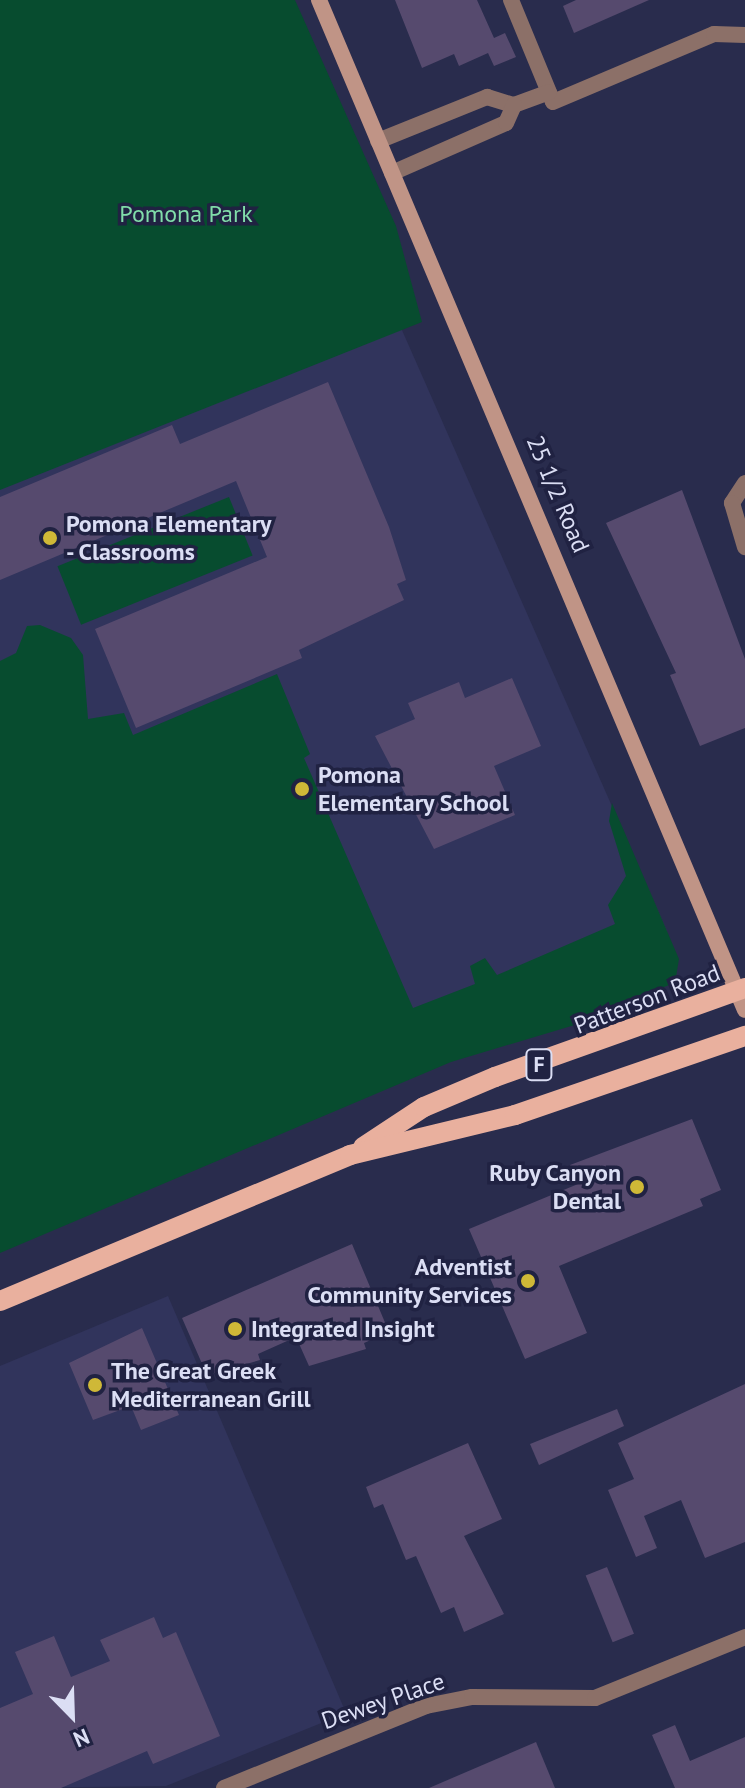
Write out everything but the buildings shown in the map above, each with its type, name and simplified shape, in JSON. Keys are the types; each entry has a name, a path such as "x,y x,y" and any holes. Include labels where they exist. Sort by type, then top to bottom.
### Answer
{"main road":[{"name":"Patterson Road","path":"350,1155 424,1107 742,996"},
{"name":"Patterson Road","path":"0,1301 350,1155 515,1115 745,1036"}],"street":[{"name":"25 1/2 Road","path":"319,0 742,996"},
{"path":"511,0 553,102 714,34 745,35"},
{"path":"378,141 487,97 514,105 549,92"},
{"path":"392,173 506,123 514,105"},
{"path":"745,483 732,503 745,547"},
{"name":"Dewey Place","path":"224,1788 426,1706 472,1697 595,1698 745,1637"}],"shaded area":[{"name":"Pomona Elementary School","path":"364,244 667,931 0,1218 0,395"},
{"path":"168,1296 346,1713 166,1786 0,1788 0,1366"}],"green space":[{"name":"Pomona Park","path":"0,0 295,0 396,226 422,322 0,490"},
{"path":"229,497 253,555 81,625 57,566"},
{"path":"40,625 71,638 83,655 88,719 124,713 133,735 277,674 310,754 304,758 413,1008 475,984 470,966 485,958 497,975 615,924 608,905 626,876 609,821 612,803 679,959 675,983 664,987 665,998 451,1062 0,1253 0,661 16,653 27,626"}],"place":[{"name":"Pomona Elementary - Classrooms","path":"50,538"},
{"name":"Pomona Elementary School","path":"302,789"},
{"name":"Ruby Canyon Dental","path":"637,1187"},
{"name":"Adventist Community Services","path":"528,1281"},
{"name":"Integrated Insight","path":"235,1329"},
{"name":"The Great Greek Mediterranean Grill","path":"95,1385"}]}
